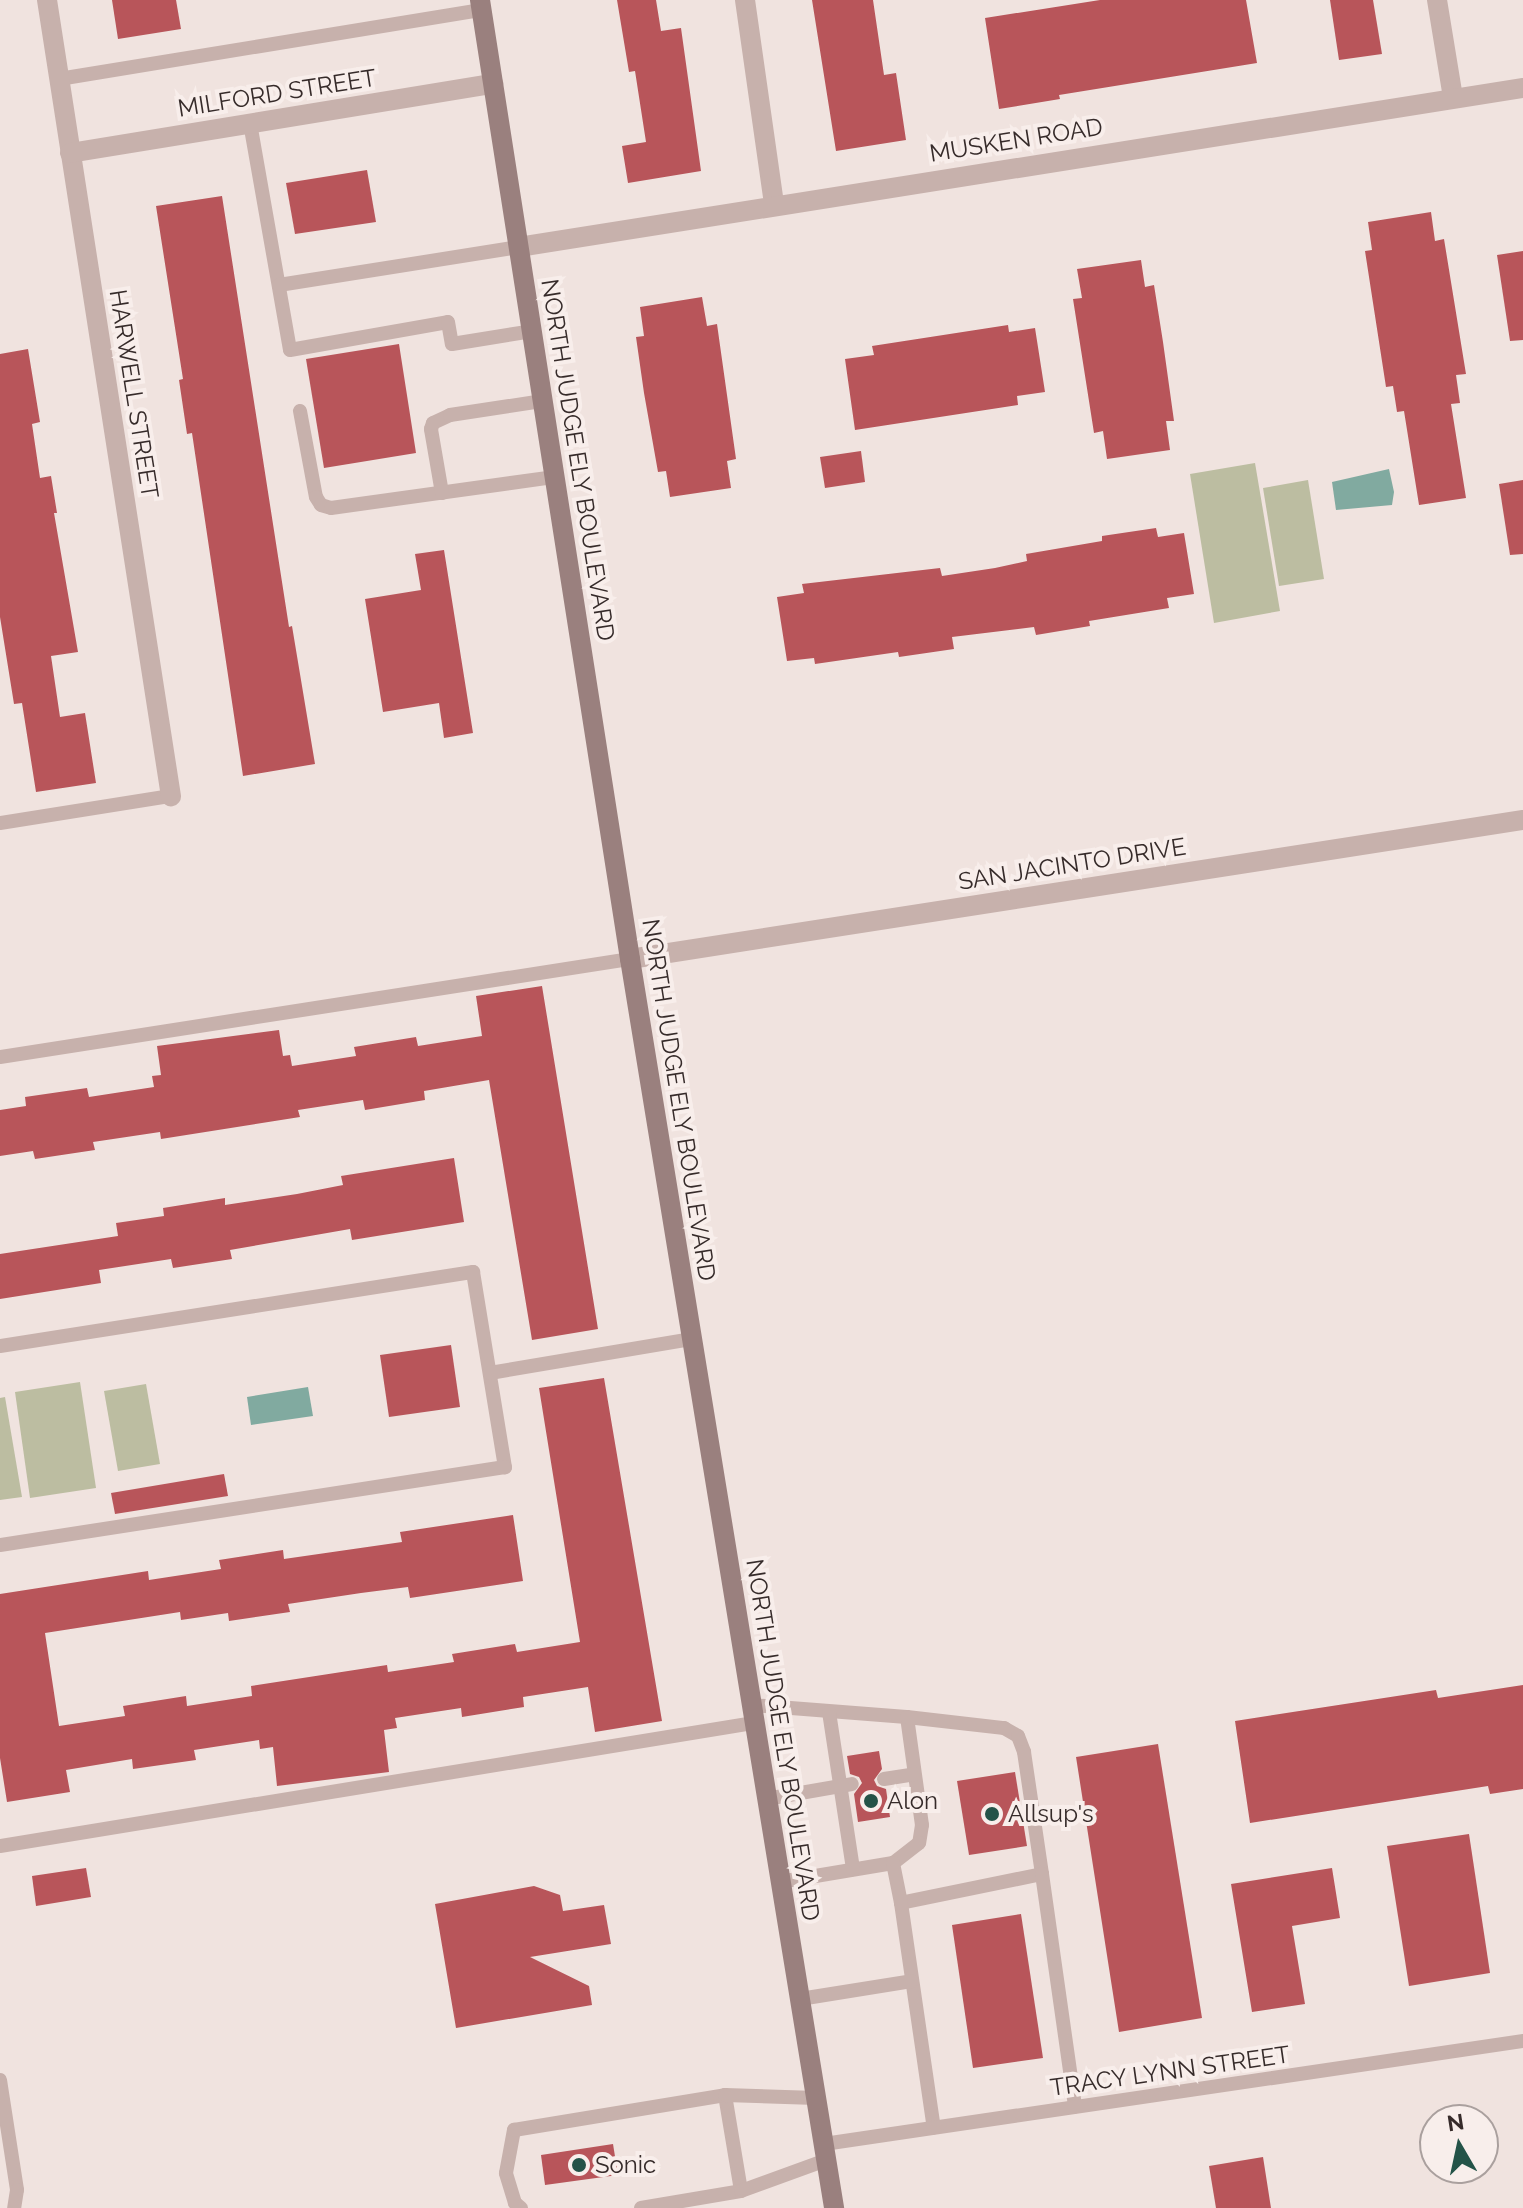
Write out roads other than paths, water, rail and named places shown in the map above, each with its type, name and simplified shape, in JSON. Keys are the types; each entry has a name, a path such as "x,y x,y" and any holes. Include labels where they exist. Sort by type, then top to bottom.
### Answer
{"main road":[{"name":"NORTH JUDGE ELY BOULEVARD","path":"480,5 630,959 834,2208"}],"street":[{"name":"HARWELL STREET","path":"47,0 171,796"},
{"path":"745,0 774,205"},
{"path":"1437,0 1453,98"},
{"name":"MILFORD STREET","path":"70,153 493,84"},
{"name":"MUSKEN ROAD","path":"519,247 1523,88"},
{"name":"SAN JACINTO DRIVE","path":"630,959 1523,820"}],"lane":[{"path":"59,79 480,5"},
{"path":"250,123 290,350 448,322 452,344 532,331"},
{"path":"279,285 519,247"},
{"path":"442,493 431,429 433,423 450,415 543,401"},
{"path":"300,411 310,476 321,505 343,507 555,477"},
{"path":"0,823 171,796"},
{"path":"0,1057 630,959"},
{"path":"0,1346 473,1272 505,1467 0,1545"},
{"path":"490,1373 692,1339"},
{"path":"829,1712 846,1785 853,1869"},
{"path":"0,1846 752,1714 829,1712 1004,1728 1018,1736 1024,1752 1075,2107"},
{"path":"780,1882 893,1863 919,1843 922,1825 907,1717"},
{"path":"884,1779 914,1774"},
{"path":"766,1799 846,1785"},
{"path":"893,1863 934,2128"},
{"path":"901,1903 1042,1874"},
{"path":"800,1999 912,1981"},
{"name":"TRACY LYNN STREET","path":"641,2208 741,2191 825,2152 934,2128 1523,2041"},
{"path":"0,2080 17,2190 14,2208"},
{"path":"521,2208 515,2203 506,2173 514,2130 725,2095 816,2098"},
{"path":"725,2095 741,2191"}],"water":[{"path":"1389,469 1394,492 1392,505 1336,510 1332,482"},
{"path":"308,1387 313,1416 251,1425 247,1397"}],"place":[{"name":"Alon","path":"871,1801"},
{"name":"Allsup's","path":"992,1814"},
{"name":"Sonic","path":"579,2165"}]}
